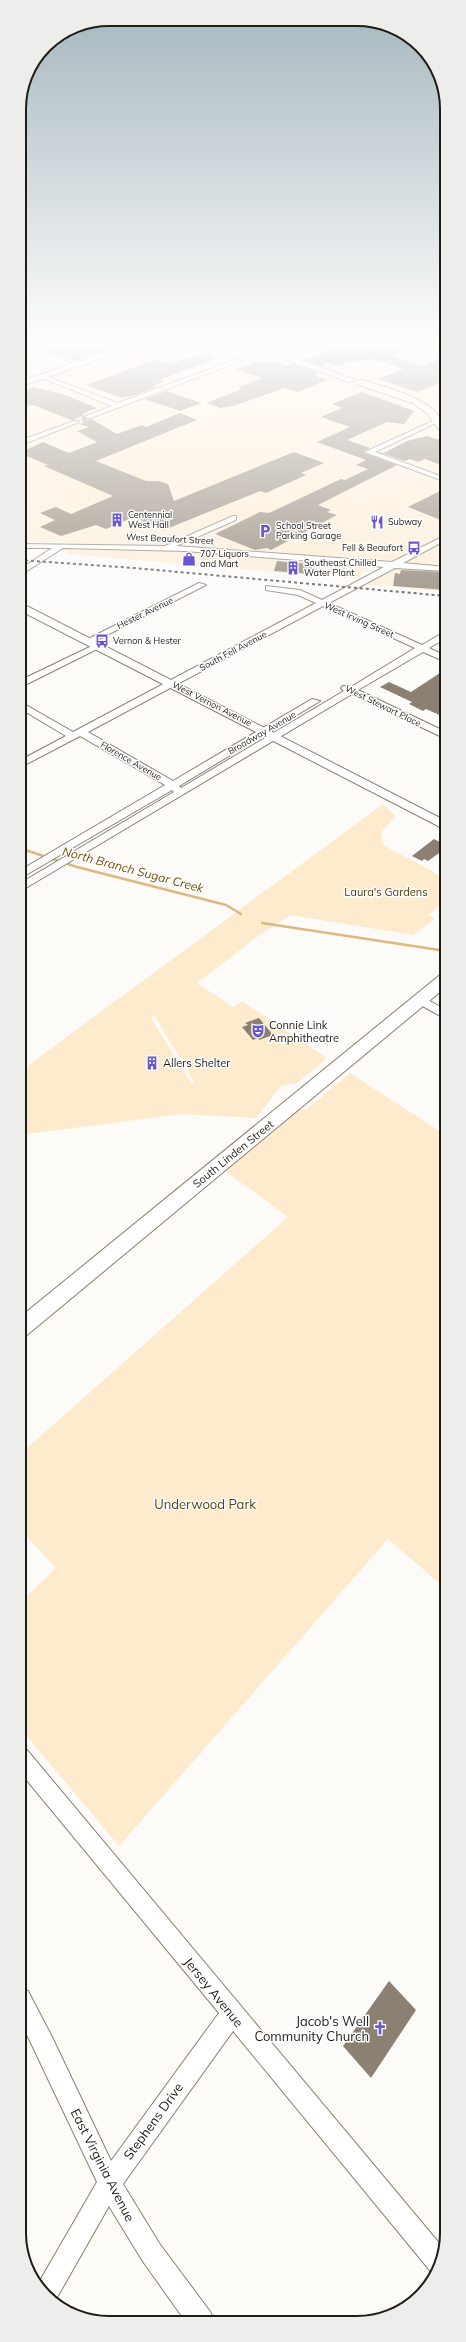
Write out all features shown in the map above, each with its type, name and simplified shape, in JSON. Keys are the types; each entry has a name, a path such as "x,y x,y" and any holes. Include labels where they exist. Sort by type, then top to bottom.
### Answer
{"main road":[{"name":"West Vernon Avenue","path":"26,609 440,823"},
{"name":"South Linden Street","path":"26,1324 440,984"}],"street":[{"path":"371,451 369,452 440,478"},
{"path":"166,548 233,518"},
{"name":"South Fell Avenue","path":"26,761 440,540"},
{"name":"West Beaufort Street","path":"26,544 60,547"},
{"name":"West Beaufort Street","path":"26,546 166,548 440,568"},
{"path":"26,569 60,547"},
{"name":"Hester Avenue","path":"88,640 202,585"},
{"name":"West Irving Street","path":"269,588 294,592 440,656"},
{"name":"Broadway Avenue","path":"270,734 342,686 440,628"},
{"name":"Broadway Avenue","path":"26,872 73,844 177,789 270,734 352,691 440,638"},
{"path":"26,682 99,646"},
{"name":"West Stewart Place","path":"342,686 440,733"},
{"name":"Florence Avenue","path":"26,708 177,789"},
{"name":"Broadway Avenue","path":"36,880 85,850 177,789"},
{"path":"73,844 85,850"},
{"path":"26,872 36,880 26,885"},
{"path":"421,1000 440,1011"},
{"name":"Jersey Avenue","path":"26,1764 436,2258"},
{"name":"East Virginia Avenue","path":"26,2009 33,2020 80,2124 136,2230 168,2278 197,2316"},
{"name":"Stephens Drive","path":"48,2290 110,2182 174,2091 232,2014"}],"shaded area":[{"path":"26,451 440,451 440,591 364,584 403,565 321,557 320,564 366,567 370,569 355,579 66,554 71,543 26,541"}],"green space":[{"path":"81,451 89,451 98,455 104,453 111,455 120,451 295,451 224,483 219,481 190,493 150,476 149,479 70,509 50,500 67,493 26,476 26,461 40,465 97,489 132,475 104,462 110,458 100,459"},
{"path":"314,451 320,451 368,469 346,480 341,479 282,507 296,524 267,513 244,520 240,513 229,512 219,516 208,512 256,493 232,483 266,493 305,476 301,473 323,464 303,456"},
{"path":"422,479 440,484 440,489 395,508 378,508 368,500 369,494 372,492 397,491"},
{"path":"339,494 365,505 376,516 366,518 348,518 329,525 321,526 337,515 328,507 317,505"},
{"path":"303,538 313,542 320,539 336,545 315,556 281,552 283,547"},
{"path":"379,539 378,541 404,540 406,549 389,558 375,560 373,558 381,543 375,541"},
{"name":"Laura's Gardens","path":"383,804 396,816 381,832 383,845 440,875 440,906 428,915 435,919 413,935 290,915 261,934 197,983 233,1007 242,1001 327,1058 296,1084 282,1085 256,1118 182,1114 26,1134 26,1067","holes":["154,1015 195,1083 191,1083 154,1023 151,1017"]},
{"name":"Underwood Park","path":"350,1073 440,1131 440,1584 388,1539 119,1846 26,1735 26,1597 56,1568 26,1536 26,1449 288,1217 224,1170 300,1109 306,1110"}],"building":[{"path":"26,451 65,451 69,453 73,451 120,451 96,461 146,481 158,481 168,484 174,501 294,452 324,463 301,473 306,475 266,493 260,491 164,530 134,517 106,529 96,525 61,536 40,527 55,520 40,513 56,507 71,514 113,496 44,466 48,465 26,456"},
{"path":"342,451 364,451 364,453 397,465 318,505 331,510 327,512 337,515 271,550 267,548 255,550 215,534 260,512 269,513 341,479 345,480 368,469 356,465 366,460"},
{"path":"387,451 440,451 440,465 425,459 418,462 410,459 405,461 379,452 384,453"},
{"path":"440,491 440,520 408,507"},
{"name":"Southeast Chilled Water Plant","path":"277,561 313,565 310,574 274,571"},
{"path":"401,570 440,572 440,590 393,586 395,573 400,574"},
{"path":"440,673 440,715 426,709 423,711 409,704 412,702 380,687 389,682 411,692"},
{"path":"434,839 440,842 440,852 428,861 424,859 422,861 412,856"},
{"name":"Connie Link Amphitheatre","path":"259,1018 273,1035 259,1040 258,1038 253,1040 242,1027 248,1025 245,1023"},
{"name":"Jacob's Well Community Church","path":"389,1981 416,2010 371,2078 343,2046"}],"waterway":[{"name":"North Branch Sugar Creek","path":"26,850 77,867 226,905 241,914"},
{"name":"North Branch Sugar Creek","path":"262,923 440,950"}],"railway":[{"path":"26,560 134,568 440,595"}],"place":[{"name":"Centennial West Hall","path":"117,520"},
{"name":"Subway","path":"377,522"},
{"name":"School Street Parking Garage","path":"265,531"},
{"name":"Fell & Beaufort","path":"414,548"},
{"name":"707 Liquors and Mart","path":"189,559"},
{"name":"Southeast Chilled Water Plant","path":"293,568"},
{"name":"Vernon & Hester","path":"102,641"},
{"name":"Connie Link Amphitheatre","path":"258,1031"},
{"name":"Allers Shelter","path":"152,1063"},
{"name":"Jacob's Well Community Church","path":"380,2028"}]}
